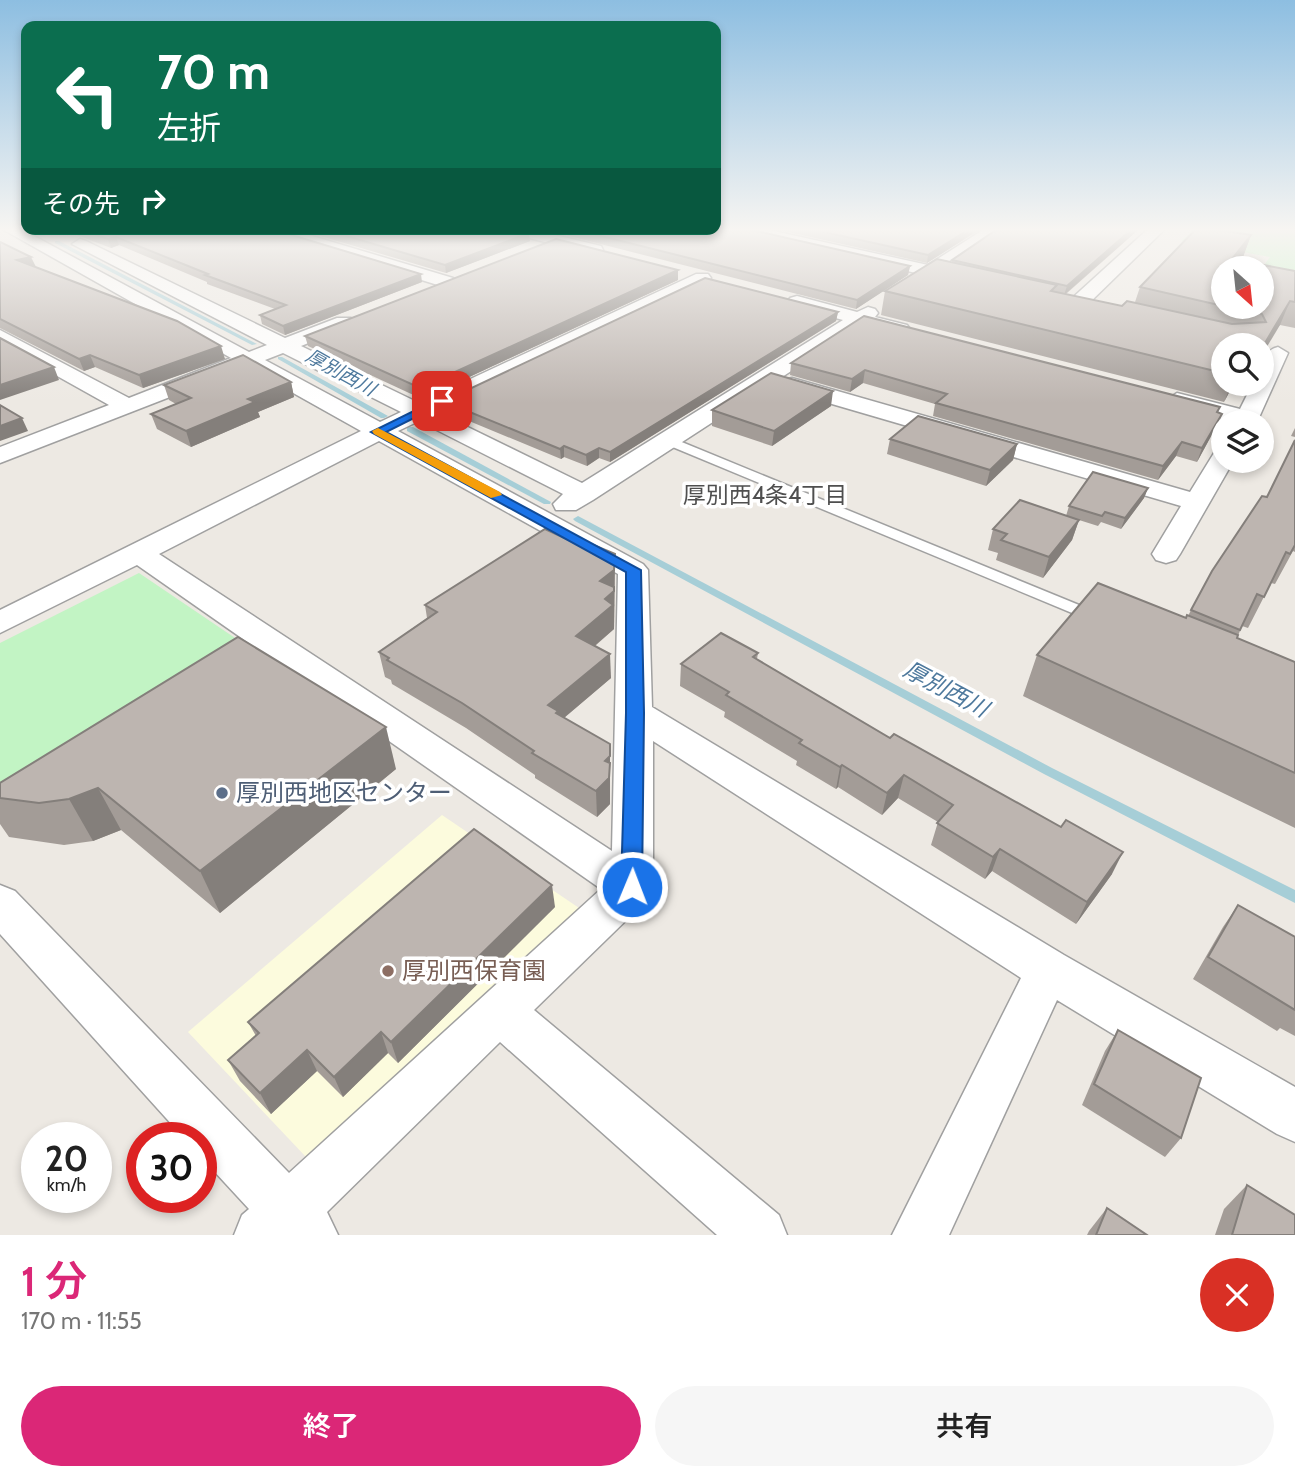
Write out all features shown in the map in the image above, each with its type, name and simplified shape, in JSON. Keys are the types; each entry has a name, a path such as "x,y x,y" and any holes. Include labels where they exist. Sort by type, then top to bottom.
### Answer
{"street":[{"path":"0,904 287,1227 501,1012 632,887 635,713 633,570 377,432 123,288"},
{"path":"151,288 284,346 584,494"},
{"path":"422,292 433,288"},
{"path":"0,623 377,432 690,288"},
{"path":"541,520 906,288"},
{"path":"1087,288 1070,302 1102,310"},
{"path":"781,298 913,332"},
{"path":"0,456 359,317"},
{"path":"0,336 127,406"},
{"path":"1251,410 1278,353"},
{"path":"765,377 1197,502"},
{"path":"1153,394 1211,410"},
{"path":"1166,554 1214,473"},
{"path":"138,553 632,887"},
{"path":"635,713 1048,970 1295,1116"},
{"path":"920,1235 1048,970"},
{"path":"501,1012 759,1235"}],"lane":[{"path":"667,440 1116,626"}],"shaded area":[{"name":"厚別西保育園","path":"442,815 582,910 319,1157 306,1157 188,1032"}],"green space":[{"path":"139,573 241,642 0,784 0,643"}],"building":[{"path":"0,288 89,288 177,321 221,346 139,375 90,355 79,359 0,319"},
{"path":"239,288 385,288 283,326 260,315 286,305"},
{"path":"430,288 639,288 420,388 305,336"},
{"path":"685,288 743,288 838,312 610,452 599,448 586,455 564,446 560,449 455,406 460,403 448,399"},
{"path":"808,288 876,288 857,300"},
{"path":"890,288 1054,288 1051,291 1122,306 1127,301 1232,324 1266,322 1264,319 1274,319 1274,288 1295,288 1295,302 1290,301 1271,333 1211,333 1211,370 885,291"},
{"path":"1143,288 1211,288 1211,303"},
{"path":"864,316 1220,407 1218,410 1211,410 1211,433 1202,448 1182,442 1163,466 936,403 947,394 865,370 852,379 791,363"},
{"path":"0,338 54,367 0,385"},
{"path":"243,355 291,382 248,399 255,402 186,431 151,414 191,398 164,385"},
{"path":"771,373 833,391 774,431 712,410"},
{"path":"0,405 22,418 0,426"},
{"path":"918,416 1017,444 990,470 890,439"},
{"path":"1295,440 1295,545 1290,554 1286,552 1264,597 1257,594 1240,630 1191,610 1212,571 1262,496 1267,497"},
{"path":"1093,472 1148,488 1125,518 1105,512 1102,516 1069,506"},
{"path":"1020,500 1079,520 1049,557 1001,540 1007,534 993,529"},
{"path":"545,529 586,548 591,544 615,554 614,570 600,581 614,587 614,591 605,599 613,605 576,636 610,654 548,705 558,711 556,713 610,744 610,756 605,761 610,763 609,778 596,791 532,753 534,751 462,703 387,660 389,658 379,652 437,612 425,605"},
{"path":"1098,583 1186,618 1187,615 1238,635 1237,638 1295,662 1295,773 1037,655"},
{"path":"721,633 758,653 753,657 890,738 894,734 1061,827 1066,820 1123,852 1087,902 1000,849 993,857 937,823 953,805 904,775 887,793 842,765 840,767 799,743 802,740 726,695 729,692 681,664"},
{"name":"厚別西地区センター","path":"238,637 386,727 200,871 98,788 69,799 39,803 0,798 0,783"},
{"path":"474,829 552,885 391,1042 381,1032 334,1077 307,1050 260,1093 228,1060 259,1033 248,1022"},
{"path":"1238,905 1295,937 1295,1010 1208,957"},
{"path":"1118,1030 1201,1078 1181,1138 1094,1084"},
{"path":"1247,1185 1295,1215 1295,1235 1232,1235"},
{"path":"1107,1208 1147,1235 1096,1235"}],"waterway":[{"name":"厚別西川","path":"145,288 254,344"},
{"name":"厚別西川","path":"280,358 384,416"},
{"name":"厚別西川","path":"410,429 547,502"},
{"name":"厚別西川","path":"578,519 1048,771 1295,897"}],"slow traffic":[{"path":"378,431 495,495"}],"place":[{"name":"厚別西地区センター","path":"222,793"},
{"name":"厚別西保育園","path":"388,971"}],"district":[{"name":"厚別西4条4丁目","path":"765,495"}],"route":[{"path":"442,401 377,432 633,570 635,713 632,887"}]}
